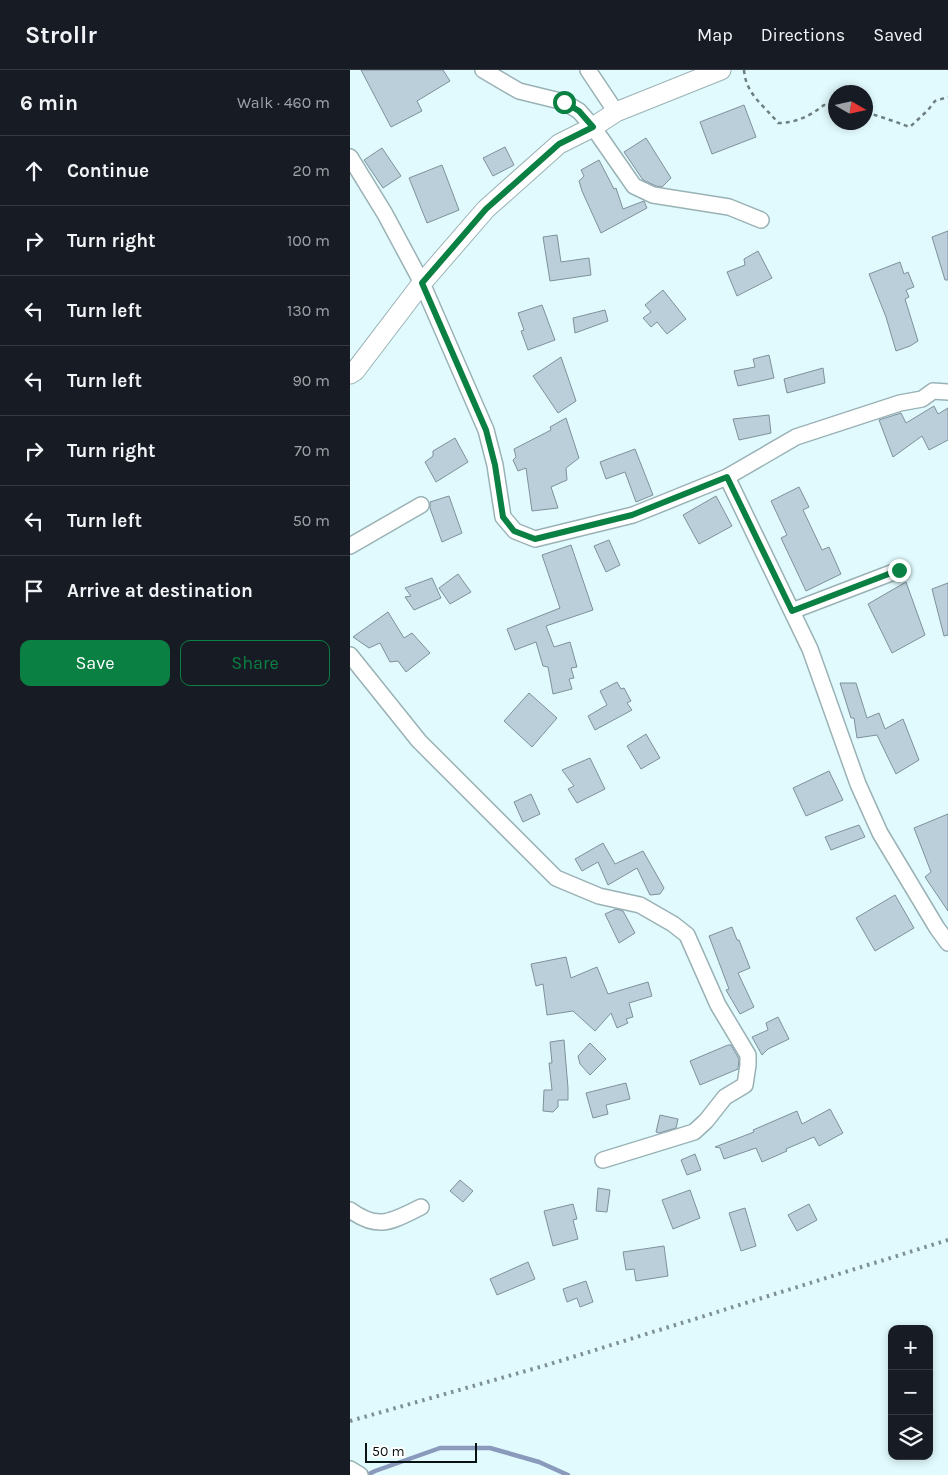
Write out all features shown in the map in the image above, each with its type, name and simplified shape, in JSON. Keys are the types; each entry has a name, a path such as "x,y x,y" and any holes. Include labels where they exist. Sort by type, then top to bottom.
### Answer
{"street":[{"path":"483,70 519,91 564,102 579,111 593,127 634,186 653,195 729,206 761,220"},
{"path":"588,70 616,112"},
{"path":"350,374 355,371 422,283 486,209 559,144 593,127 616,112 721,70"},
{"path":"350,157 385,214 422,283 486,430 495,465 503,517 514,531 535,539 632,515 727,477 796,437 811,431 900,402 922,399 933,391 948,392"},
{"path":"727,477 810,649 858,784 880,833 937,928 948,942"},
{"path":"350,546 421,505"},
{"path":"792,611 899,570"},
{"path":"350,656 419,741 556,878 599,896 640,905 673,924 687,935 718,1005 748,1055 745,1084 725,1097 706,1121 694,1132 602,1160"},
{"path":"350,1210 360,1218 372,1223 393,1221 421,1207"},
{"path":"350,1469 360,1475"}],"path":[{"path":"744,70 745,80 754,98 764,109 769,111 778,123 798,121 814,113 824,105 828,106"},
{"path":"873,115 910,127 935,101 948,97"}],"building":[{"path":"361,70 443,70 450,81 417,101 422,111 391,127"},
{"path":"744,105 756,137 712,154 700,122"},
{"path":"646,138 671,178 662,187 643,180 624,152"},
{"path":"505,147 514,165 493,176 483,158"},
{"path":"382,148 401,176 383,188 364,160"},
{"path":"599,160 614,189 616,188 623,209 644,201 647,208 601,233 579,181 584,176 581,170"},
{"path":"442,165 459,210 427,223 409,178"},
{"path":"948,231 948,280 945,280 932,237"},
{"path":"557,235 561,262 589,258 591,275 550,281 543,237"},
{"path":"758,251 772,278 737,296 727,272 745,265 744,259"},
{"path":"900,262 904,274 908,272 914,287 906,290 909,297 905,299 918,341 896,351 886,317 869,274"},
{"path":"663,290 686,319 667,334 657,322 651,327 643,318 651,312 645,305"},
{"path":"542,305 555,340 528,350 521,331 524,330 518,313"},
{"path":"605,310 608,321 575,333 573,318"},
{"path":"769,355 774,378 738,386 734,371 755,367 753,359"},
{"path":"561,357 576,401 558,413 533,376"},
{"path":"823,368 825,383 787,393 784,379"},
{"path":"934,406 938,414 948,408 948,440 929,450 922,436 893,457 879,420 901,413 906,423"},
{"path":"769,415 771,433 739,440 733,419"},
{"path":"566,418 579,458 566,468 567,480 551,487 558,508 532,511 526,468 518,471 513,460 516,457 514,449 551,430 550,427"},
{"path":"455,438 468,462 436,482 425,462 433,456 433,451"},
{"path":"635,449 653,495 636,502 625,472 606,479 600,462"},
{"path":"799,487 809,507 803,510 822,550 829,547 841,574 806,591 781,538 787,535 771,501"},
{"path":"449,496 462,533 442,542 430,508 430,502"},
{"path":"716,496 732,526 699,544 683,515"},
{"path":"609,540 620,565 606,572 594,546"},
{"path":"571,545 593,610 546,626 554,647 570,642 577,667 571,668 574,678 569,679 572,689 553,694 548,667 543,666 536,642 515,650 507,629 560,608 542,555"},
{"path":"458,574 471,592 450,604 439,588"},
{"path":"432,578 441,598 414,610 405,597 411,596 405,588"},
{"path":"906,582 925,635 892,653 868,604"},
{"path":"948,583 948,635 944,636 932,589"},
{"path":"388,612 404,638 412,633 430,653 406,672 398,661 390,662 380,643 369,648 353,637"},
{"path":"617,682 621,689 624,688 631,701 627,703 632,710 595,730 588,716 607,705 600,691"},
{"path":"840,683 856,683 867,718 879,713 885,729 903,719 919,760 896,774 877,735 857,738 854,718 851,718"},
{"path":"529,693 557,718 532,747 504,721"},
{"path":"646,734 660,758 641,769 627,746"},
{"path":"590,758 605,789 577,803 568,789 574,786 562,770"},
{"path":"829,771 843,800 806,816 793,788"},
{"path":"531,794 540,814 523,822 514,802"},
{"path":"948,814 948,911 925,877 931,872 914,828"},
{"path":"859,825 865,837 831,850 825,837"},
{"path":"603,843 615,864 643,851 664,888 660,894 650,895 637,868 608,885 598,862 582,871 575,859"},
{"path":"895,895 914,928 875,951 856,918"},
{"path":"616,909 623,911 635,933 619,943 605,914"},
{"path":"732,927 750,968 738,973 754,1007 740,1014 726,990 729,989 709,936"},
{"path":"566,957 571,978 597,967 608,994 648,982 652,996 629,1003 633,1017 626,1019 628,1023 617,1028 611,1013 595,1031 573,1011 547,1015 543,984 536,986 531,964"},
{"path":"778,1017 789,1039 768,1049 762,1055 752,1037 768,1030 766,1023"},
{"path":"564,1040 568,1100 558,1100 558,1107 553,1112 543,1111 544,1090 552,1090 549,1063 552,1063 550,1042"},
{"path":"590,1043 606,1059 590,1075 580,1064 578,1056"},
{"path":"731,1045 739,1059 738,1069 700,1085 690,1061"},
{"path":"626,1083 630,1099 606,1105 608,1114 593,1118 586,1093"},
{"path":"830,1109 843,1133 819,1146 814,1137 762,1162 756,1148 724,1159 720,1148 715,1147 754,1132 753,1130 797,1111 802,1124"},
{"path":"660,1115 678,1119 676,1128 659,1133 656,1132"},
{"path":"695,1154 701,1170 687,1175 681,1160"},
{"path":"460,1180 473,1191 463,1202 450,1191"},
{"path":"598,1188 610,1190 607,1212 596,1211"},
{"path":"690,1190 700,1218 673,1229 662,1200"},
{"path":"573,1204 577,1219 573,1220 578,1239 553,1246 544,1211"},
{"path":"809,1204 817,1220 797,1231 788,1215"},
{"path":"745,1208 756,1246 741,1251 729,1213"},
{"path":"664,1246 668,1276 636,1281 634,1269 626,1270 623,1252"},
{"path":"528,1262 535,1279 497,1295 490,1279"},
{"path":"586,1281 593,1302 580,1307 577,1298 567,1302 563,1289"}],"waterway":[{"path":"367,1475 440,1448 490,1448 539,1462 568,1475"}],"railway":[{"path":"350,1421 547,1365 948,1240"}],"route":[{"path":"564,102 579,111 593,127 559,144 486,209 422,283 486,430 495,465 503,517 514,531 535,539 632,515 727,477 792,611 899,570"}]}
